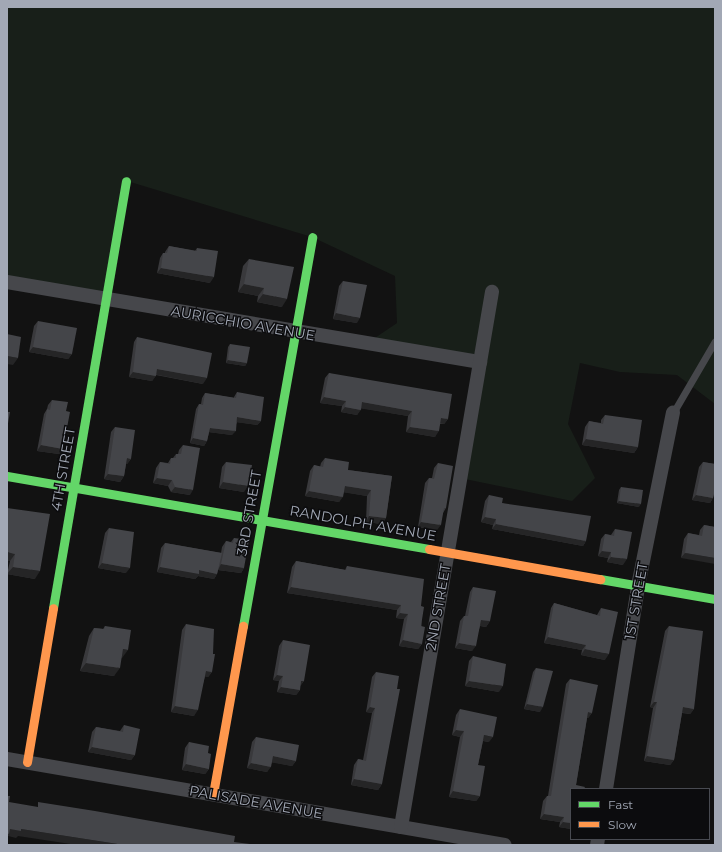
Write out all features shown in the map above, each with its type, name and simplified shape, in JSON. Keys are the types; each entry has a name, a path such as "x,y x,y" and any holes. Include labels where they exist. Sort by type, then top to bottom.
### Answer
{"street":[{"name":"4TH STREET","path":"27,762 126,181"},
{"name":"3RD STREET","path":"213,794 312,237"},
{"name":"AURICCHIO AVENUE","path":"7,282 295,332 480,362"},
{"name":"2ND STREET","path":"401,827 492,292"},
{"name":"1ST STREET","path":"606,788 638,586 673,413"},
{"name":"RANDOLPH AVENUE","path":"7,476 715,599"},
{"name":"PALISADE AVENUE","path":"7,758 505,845"}],"lane":[{"path":"673,413 715,341"}],"shaded area":[{"path":"7,7 715,7 715,404 677,375 620,372 580,363 568,424 595,478 572,501 460,478 480,362 366,344 397,323 395,276 312,237 127,181 106,299 7,282"}],"building":[{"path":"169,246 197,251 197,248 218,251 214,277 161,268 163,253 167,253"},
{"path":"249,259 294,267 287,299 263,294 264,288 244,284"},
{"path":"343,281 367,285 360,318 336,313"},
{"path":"38,321 77,328 72,354 33,347"},
{"path":"7,334 21,337 18,358 7,356"},
{"path":"137,337 212,353 207,378 157,369 156,376 133,372"},
{"path":"230,344 250,347 247,363 228,360"},
{"path":"329,373 452,394 448,419 441,418 439,431 410,427 412,411 362,402 361,410 345,407 346,401 324,397"},
{"path":"237,392 264,397 261,421 237,417 236,431 210,428 207,441 193,438 199,404 203,405 205,393 236,398"},
{"path":"52,400 68,402 66,411 70,412 63,449 41,445 47,409 50,410"},
{"path":"7,412 10,412 7,429"},
{"path":"605,415 642,420 638,447 586,439 589,421 603,424"},
{"path":"115,427 135,430 131,459 127,458 124,476 108,474"},
{"path":"183,445 200,448 193,490 175,487 172,480 157,478 160,462 170,464 171,458 176,458 176,454 181,454"},
{"path":"325,458 349,462 348,470 392,476 386,518 369,516 371,490 345,486 343,497 309,491 314,465 323,467"},
{"path":"226,462 252,465 248,486 223,482"},
{"path":"703,462 715,464 715,490 713,498 696,495"},
{"path":"438,463 453,466 446,508 444,508 441,525 421,522 429,478 434,479"},
{"path":"621,487 643,490 641,504 619,501"},
{"path":"489,495 503,498 502,503 591,516 586,541 496,524 496,519 485,517"},
{"path":"7,508 50,514 40,571 13,567 15,554 7,552"},
{"path":"704,525 715,527 715,558 685,553 688,533 702,536"},
{"path":"109,528 134,532 130,568 102,563"},
{"path":"615,529 632,532 627,559 611,557 611,552 602,551 605,534 614,536"},
{"path":"234,538 249,540 244,568 221,564 226,541 233,543"},
{"path":"165,543 222,553 217,574 199,570 199,574 160,567"},
{"path":"296,561 346,570 347,566 424,579 421,606 424,607 421,626 425,627 422,644 403,640 408,614 400,613 401,605 291,587"},
{"path":"473,587 496,591 490,621 481,620 476,646 459,643 464,616 468,616"},
{"path":"554,603 600,616 601,608 618,612 609,654 585,649 586,645 548,637"},
{"path":"186,624 214,629 213,654 215,654 212,672 206,671 198,710 175,706"},
{"path":"105,626 131,630 128,650 123,649 120,668 86,663 94,628 104,629"},
{"path":"669,626 703,631 694,709 683,707 674,760 647,756 657,702 654,702"},
{"path":"283,640 310,645 304,681 301,681 300,690 281,687 283,676 277,675"},
{"path":"473,656 506,664 503,686 469,681"},
{"path":"536,668 553,671 543,707 527,704"},
{"path":"376,672 399,676 397,689 400,689 382,784 354,779 358,759 366,761 375,708 370,707"},
{"path":"570,679 598,685 592,713 588,712 576,785 585,787 570,788 570,823 563,822 564,817 544,814 547,796 551,796"},
{"path":"460,709 497,717 493,737 484,735 478,765 485,766 480,796 453,791 464,731 456,730"},
{"path":"124,725 140,729 135,755 92,747 96,727 123,732"},
{"path":"256,737 299,745 296,761 273,756 271,767 251,763"},
{"path":"189,742 209,746 208,753 211,754 209,769 186,764"},
{"path":"7,796 10,796 9,802 38,807 38,802 95,811 235,836 234,842 259,845 124,845 21,829 21,831 10,829 9,834 7,833"}],"traffic: fast":[{"path":"53,608 126,181"},
{"path":"243,626 312,237"},
{"path":"7,476 429,549"},
{"path":"600,579 715,599"}],"traffic: slow":[{"path":"429,549 600,579"},
{"path":"27,762 53,608"},
{"path":"213,794 243,626"}]}
